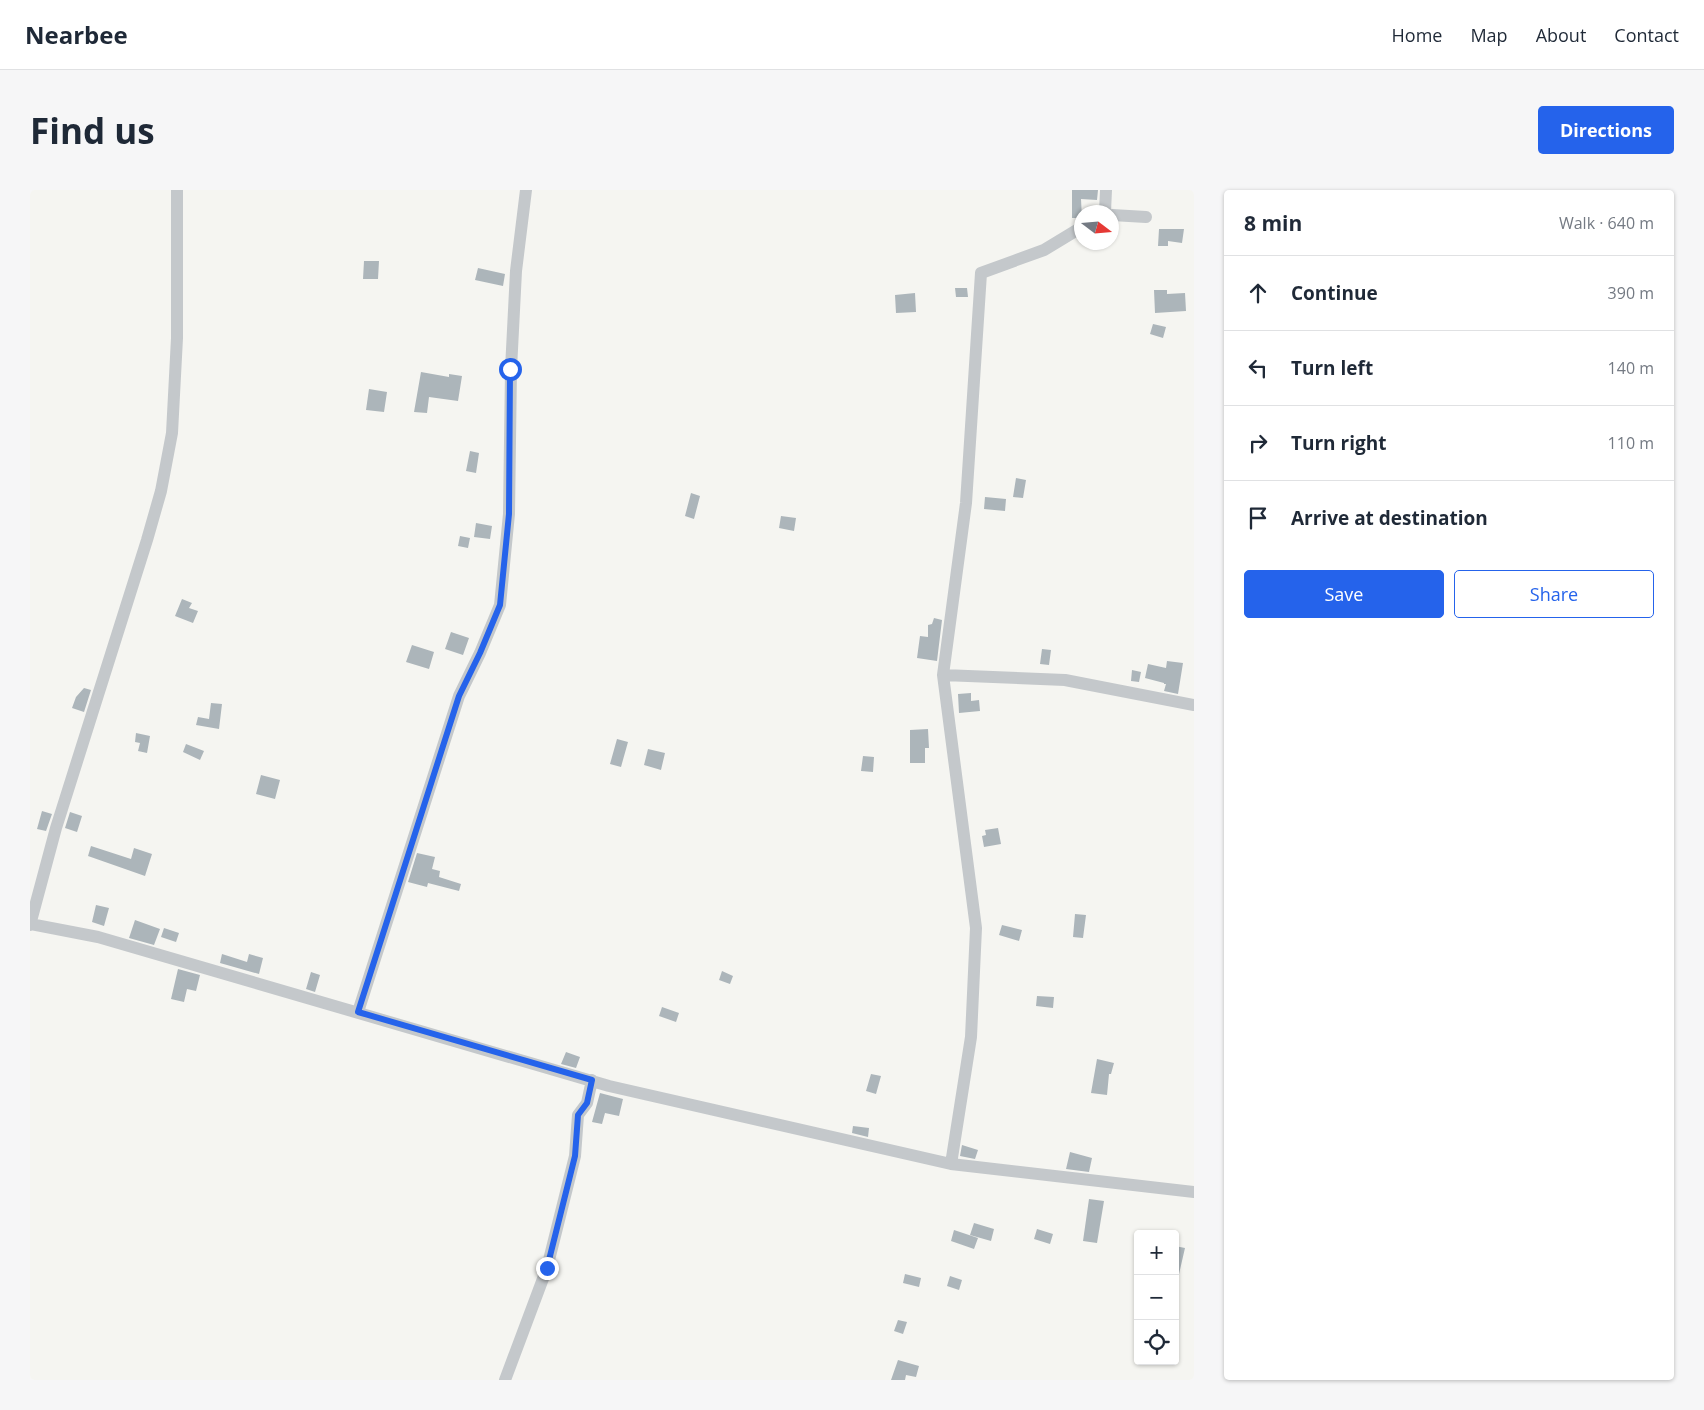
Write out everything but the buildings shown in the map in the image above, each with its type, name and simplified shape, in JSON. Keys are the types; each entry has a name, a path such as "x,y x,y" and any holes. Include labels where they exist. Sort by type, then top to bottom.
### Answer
{"street":[{"path":"177,190 177,338 172,433 161,491 56,828 30,924 98,937 619,1088 951,1164 1194,1192"},
{"path":"358,1012 459,696 500,605 509,514 510,369 516,271 526,190"},
{"path":"1106,190 1106,205"},
{"path":"1119,215 1146,217"},
{"path":"951,1164 972,1037 976,928 943,675 966,503 981,273 1044,250 1074,232"},
{"path":"943,675 1065,680 1194,705"},
{"path":"505,1380 547,1268 575,1156 578,1115 587,1103 592,1080"}],"route":[{"path":"510,369 509,514 500,605 459,696 358,1012 592,1080 587,1103 578,1115 575,1156 547,1268"}]}
